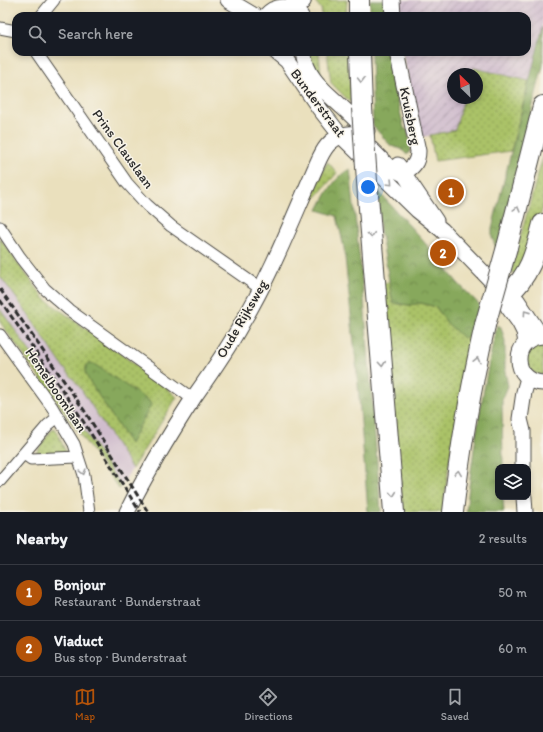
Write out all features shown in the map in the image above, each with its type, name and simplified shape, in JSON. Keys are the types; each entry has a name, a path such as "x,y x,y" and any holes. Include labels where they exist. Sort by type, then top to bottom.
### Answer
{"highway":[{"path":"359,0 359,12"},
{"path":"360,56 368,196 394,512"},
{"path":"452,512 467,416 485,325 543,106"},
{"path":"506,296 516,288 526,273 536,250 543,224"}],"main road":[{"path":"228,0 249,12"},
{"path":"392,0 393,12"},
{"path":"269,12 278,7 298,8"},
{"name":"Bunderstraat","path":"281,56 341,136 417,210 442,230 506,296 517,300 542,336"},
{"name":"Bunderstraat","path":"305,56 307,68 317,83 383,147 426,204 442,230"},
{"name":"Kruisberg","path":"398,56 418,154 414,166 403,174"},
{"path":"341,136 351,133 357,134 388,166 403,174"},
{"name":"Oude Rijksweg","path":"130,506 152,466 230,343 261,290 324,150 332,140 341,136"},
{"name":"Bunderstraat","path":"506,296 508,307 519,322 524,332 526,342"},
{"path":"523,464 523,431 520,419 524,392 538,381 522,371 519,362 520,352 526,342 534,337 542,336"},
{"path":"524,500 525,512"}],"street":[{"path":"44,12 54,0"},
{"path":"0,28 12,30"},
{"name":"Prins Clauslaan","path":"39,56 127,183 147,205 171,226 261,290"},
{"path":"0,227 20,257 45,289 68,310 186,394 194,398"},
{"name":"Hemelboomlaan","path":"0,335 58,417 74,444 84,475 89,512"},
{"path":"0,481 48,425 58,417"},
{"path":"24,454 30,459 78,457"}],"shaded area":[{"path":"395,0 543,0 543,57 535,89 491,79 483,103 483,68 447,68 447,104 482,104 474,129 422,137 403,56 531,56 531,12 396,12"},
{"path":"0,276 64,368 79,386 132,469 121,486 58,391 0,309"}],"green space":[{"path":"314,0 347,0 346,12 321,12 321,9"},
{"path":"370,0 387,0 388,12 370,12"},
{"path":"543,27 543,65 497,251 492,237 492,228"},
{"path":"309,56 319,56 321,75 328,87 325,89"},
{"path":"328,56 348,56 351,103 331,83"},
{"path":"371,56 389,56 391,74 404,128 408,131 411,150 407,155 401,149 391,146 373,126"},
{"path":"483,70 529,81 511,151 435,161 430,135 455,130 462,104 483,104"},
{"path":"543,156 543,205 536,236 518,278 511,270"},
{"path":"328,162 337,173 309,205 325,166"},
{"path":"350,169 364,300 381,512 368,512 357,372 344,248 337,216 318,210 335,181"},
{"path":"378,191 425,243 457,282 480,305 474,335 463,338 447,323 436,307 421,303 409,305 393,303 380,229"},
{"path":"0,238 45,299 162,384 177,397 132,469 79,386 64,368 0,276"},
{"path":"389,282 393,303 409,305 421,303 436,307 447,323 474,335 456,423 443,512 403,512 383,283"},
{"path":"0,309 58,391 121,486 119,489 0,322"},
{"path":"497,325 501,327 505,341 505,371 508,386 502,400 503,464 495,464 495,500 503,500 504,512 466,512 479,418"},
{"path":"537,344 543,344 543,375 532,371 526,362 528,352"},
{"path":"87,364 94,364 149,401 151,405 130,444 88,379 85,372"},
{"path":"55,428 66,452 36,453 50,432"}],"railway":[{"path":"0,289 84,410 148,512"},
{"path":"0,300 78,413 140,512"}],"place":[{"name":"Bonjour","path":"451,192"},
{"name":"Viaduct","path":"443,253"}]}
